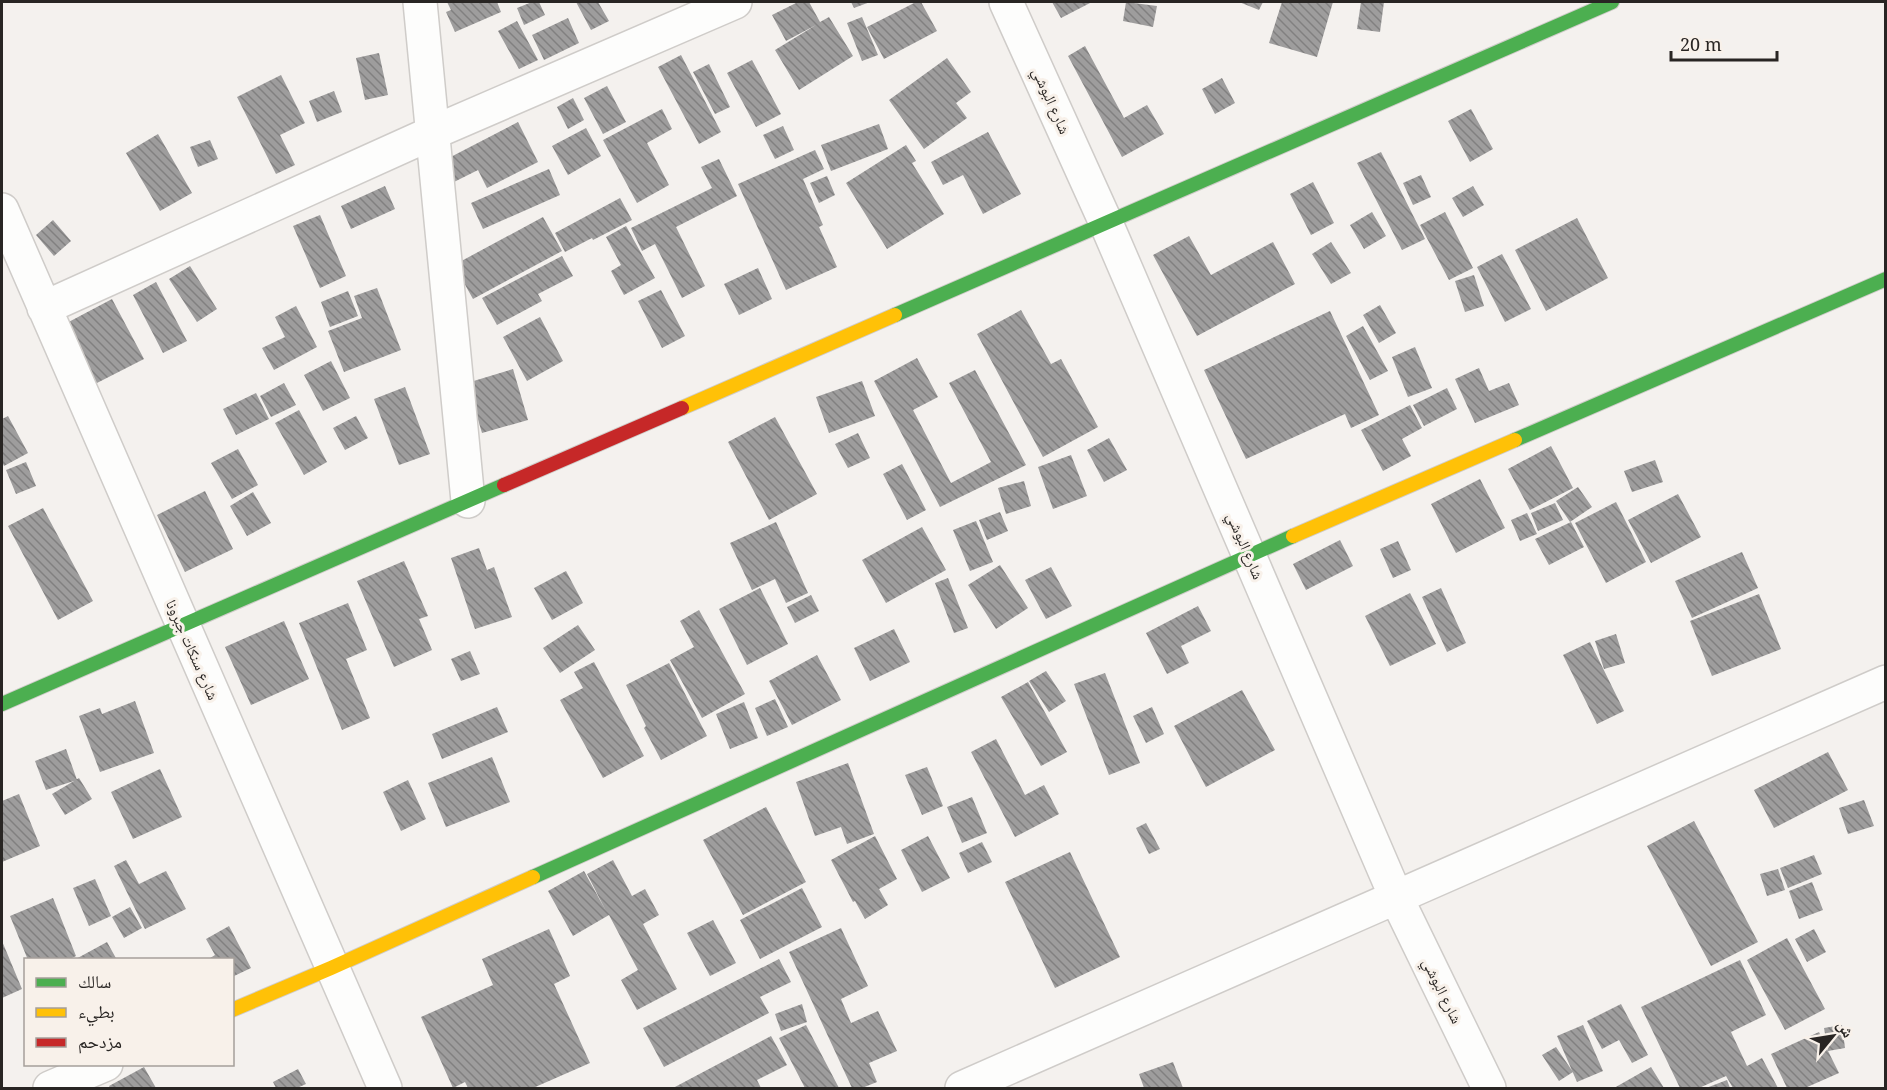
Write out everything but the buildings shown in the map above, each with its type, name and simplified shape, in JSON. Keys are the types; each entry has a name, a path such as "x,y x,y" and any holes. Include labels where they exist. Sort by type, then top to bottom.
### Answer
{"street":[{"path":"420,2 468,501"},
{"path":"44,308 432,133 735,2"},
{"name":"شارع البوشي","path":"1006,2 1106,223 1396,897 1489,1089"},
{"path":"2,704 1612,2"},
{"name":"شارع سنكات جبرونا","path":"5,226 44,308 385,1089"},
{"path":"234,1009 332,968 1248,555 1886,279"},
{"path":"962,1089 1886,682"},
{"path":"50,1089 104,1066"}],"traffic: fast":[{"path":"895,315 1612,2"},
{"path":"1515,440 1886,279"},
{"path":"2,704 504,485"},
{"path":"533,877 1293,536"}],"traffic: slow":[{"path":"682,408 895,315"},
{"path":"1293,536 1515,440"},
{"path":"234,1009 533,877"}],"traffic: jam":[{"path":"504,485 682,408"}]}
